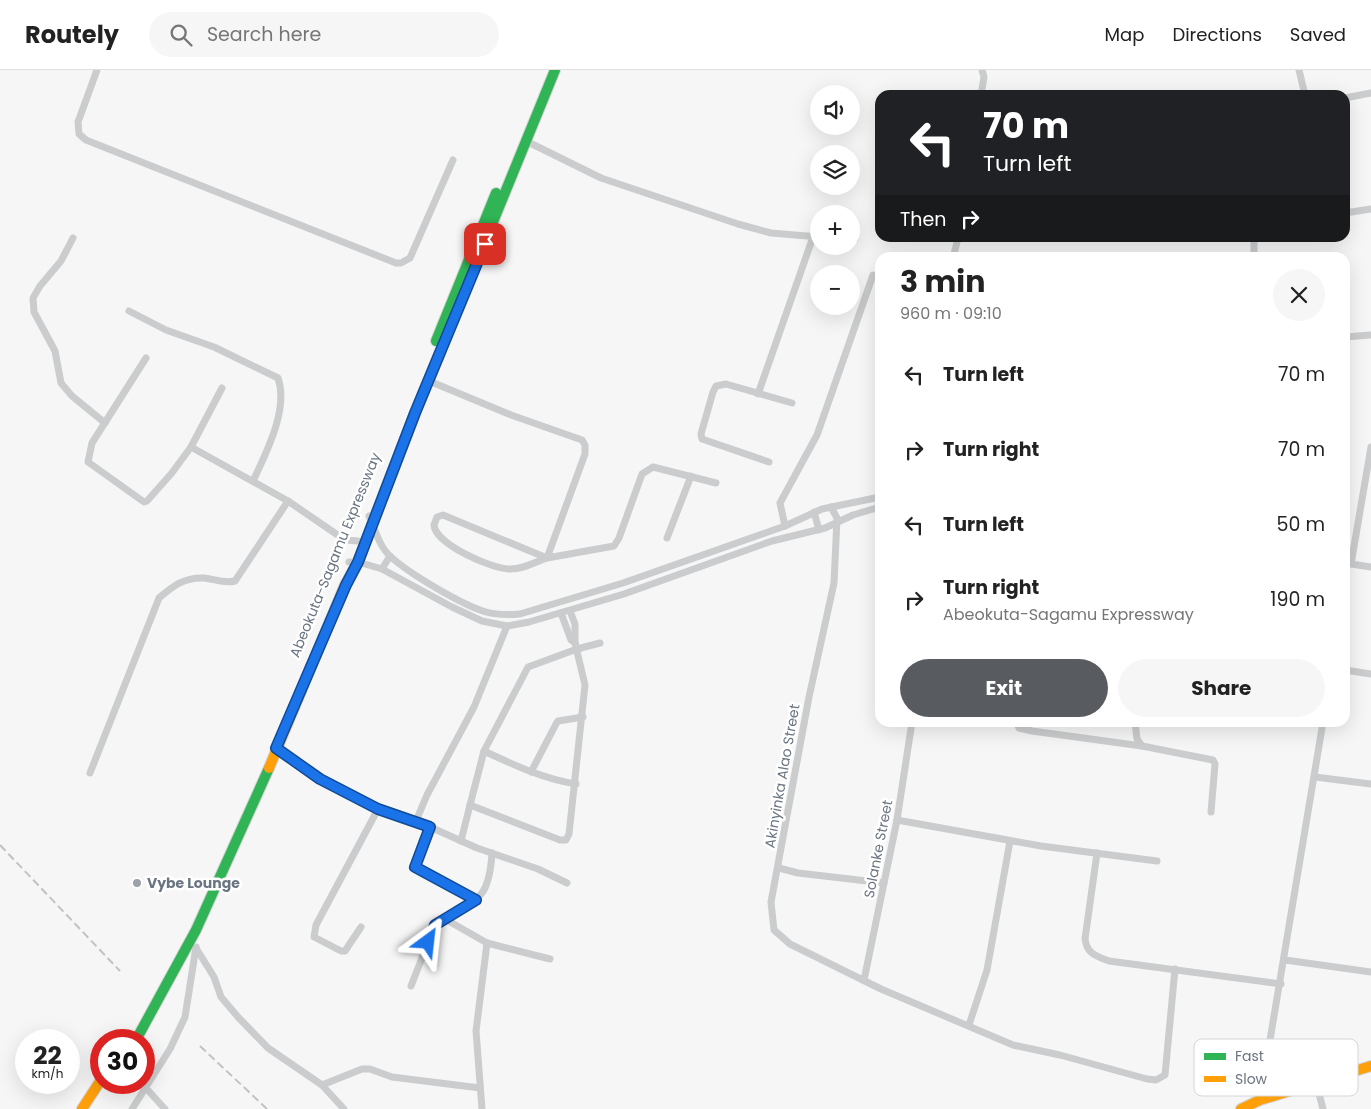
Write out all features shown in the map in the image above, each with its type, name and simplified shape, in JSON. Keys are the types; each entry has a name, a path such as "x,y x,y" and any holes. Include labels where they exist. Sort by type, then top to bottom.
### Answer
{"main road":[{"name":"Abeokuta-Sagamu Expressway","path":"142,1029 228,863 346,585 358,541 371,520 409,408 546,70"},
{"name":"Abeokuta-Sagamu Expressway","path":"134,1029 192,933 371,520 555,70"},
{"path":"1358,1070 1371,1066"},
{"path":"82,1109 92,1094"},
{"path":"91,1109 100,1094"},
{"path":"1241,1109 1272,1096"}],"street":[{"path":"97,70 78,122 79,134 86,140 396,263 401,263 410,258 453,160"},
{"path":"982,70 984,77 982,90"},
{"path":"1299,70 1304,90"},
{"path":"1350,97 1371,93"},
{"path":"526,141 601,178 771,233 810,236"},
{"path":"1350,213 1371,209"},
{"path":"73,238 61,261 33,298 34,312 55,350 61,383 72,396 105,423"},
{"path":"758,394 810,253"},
{"path":"785,526 780,504 817,435 873,275"},
{"path":"128,311 166,330 214,346 278,378 282,388 271,442 253,481"},
{"path":"1350,337 1371,335"},
{"path":"146,358 92,443 88,462 144,502 171,474 191,447 222,388"},
{"path":"429,381 511,415 582,440 585,445 585,454 547,558"},
{"path":"769,462 702,439 701,434 716,386 726,384 792,403"},
{"path":"191,447 288,501 346,540 358,541"},
{"path":"1350,554 1371,447"},
{"path":"547,558 443,515 437,517 434,525 434,530 444,539 486,564 508,569 518,568 547,558 614,546 620,538 642,474 648,469 653,467 716,483"},
{"path":"667,538 691,476"},
{"path":"371,520 381,544 390,556 411,571 457,599 486,612 520,614 623,583 785,526 831,506 875,498"},
{"path":"90,773 158,598 179,581 203,578 226,583 235,581 288,501"},
{"name":"Akinyinka Alao Street","path":"831,506 837,514 836,559 830,606 810,697 779,868 771,902 774,930 790,944 864,980 1013,1045 1060,1055 1129,1075 1156,1080 1165,1075 1175,969"},
{"path":"353,562 382,569 482,621 507,626 570,611 624,594 772,541 819,530 853,515 875,508"},
{"path":"814,512 819,530"},
{"path":"382,569 390,556"},
{"path":"1350,564 1371,567"},
{"path":"406,580 411,571"},
{"path":"470,805 546,835 566,840 569,834 576,784 585,685 570,611"},
{"path":"561,613 571,640 576,646"},
{"path":"416,821 427,795 474,707 507,626"},
{"path":"461,841 484,751 528,666 576,646 600,644"},
{"path":"1350,671 1371,674"},
{"path":"531,772 558,721 583,717"},
{"name":"Solanke Street","path":"864,980 897,820 911,727"},
{"path":"1018,727 1032,731 1142,746 1213,760 1215,764 1211,812"},
{"path":"1136,727 1137,739 1142,746"},
{"path":"1271,1039 1322,727"},
{"path":"276,748 320,779 378,809 416,821 461,841 538,869 567,883"},
{"path":"484,751 554,781 576,784"},
{"path":"1315,777 1371,784"},
{"path":"361,927 345,951 340,951 314,937 316,925 378,809"},
{"path":"897,820 1010,841 1158,861"},
{"path":"430,827 415,867 476,900"},
{"path":"968,1026 987,970 1010,841"},
{"path":"411,986 426,952 431,932 435,925 476,900 486,890 489,881 492,853"},
{"path":"1097,853 1086,930 1086,948 1091,953 1109,961 1281,984"},
{"path":"779,868 884,883"},
{"path":"444,919 487,943 550,959"},
{"path":"192,933 196,948 214,977 221,997 238,1017 268,1048 322,1085 344,1109"},
{"path":"482,1109 476,1031 487,943"},
{"path":"155,1072 170,1049 185,1017 196,948"},
{"path":"1285,960 1371,972"},
{"path":"322,1085 362,1069 392,1077 480,1088"},
{"path":"132,1109 141,1094"},
{"path":"151,1094 165,1109"},
{"path":"1260,1100 1261,1096"},
{"path":"1320,1096 1323,1109"}],"railway":[{"path":"0,845 120,971"},
{"path":"200,1046 267,1109"}],"traffic: fast":[{"path":"376,514 415,413 555,70"},
{"path":"436,341 496,193"},
{"path":"142,1029 196,930 269,768"}],"traffic: slow":[{"path":"269,768 345,585 358,562 376,514"},
{"path":"1358,1070 1371,1066"},
{"path":"82,1109 92,1094"},
{"path":"1241,1109 1273,1096"}],"place":[{"name":"Vybe Lounge","path":"137,883"}],"route":[{"path":"428,942 435,925 461,911 476,900 415,867 430,827 378,809 360,798 320,779 276,748 346,585 358,562 415,413 485,244"}]}
